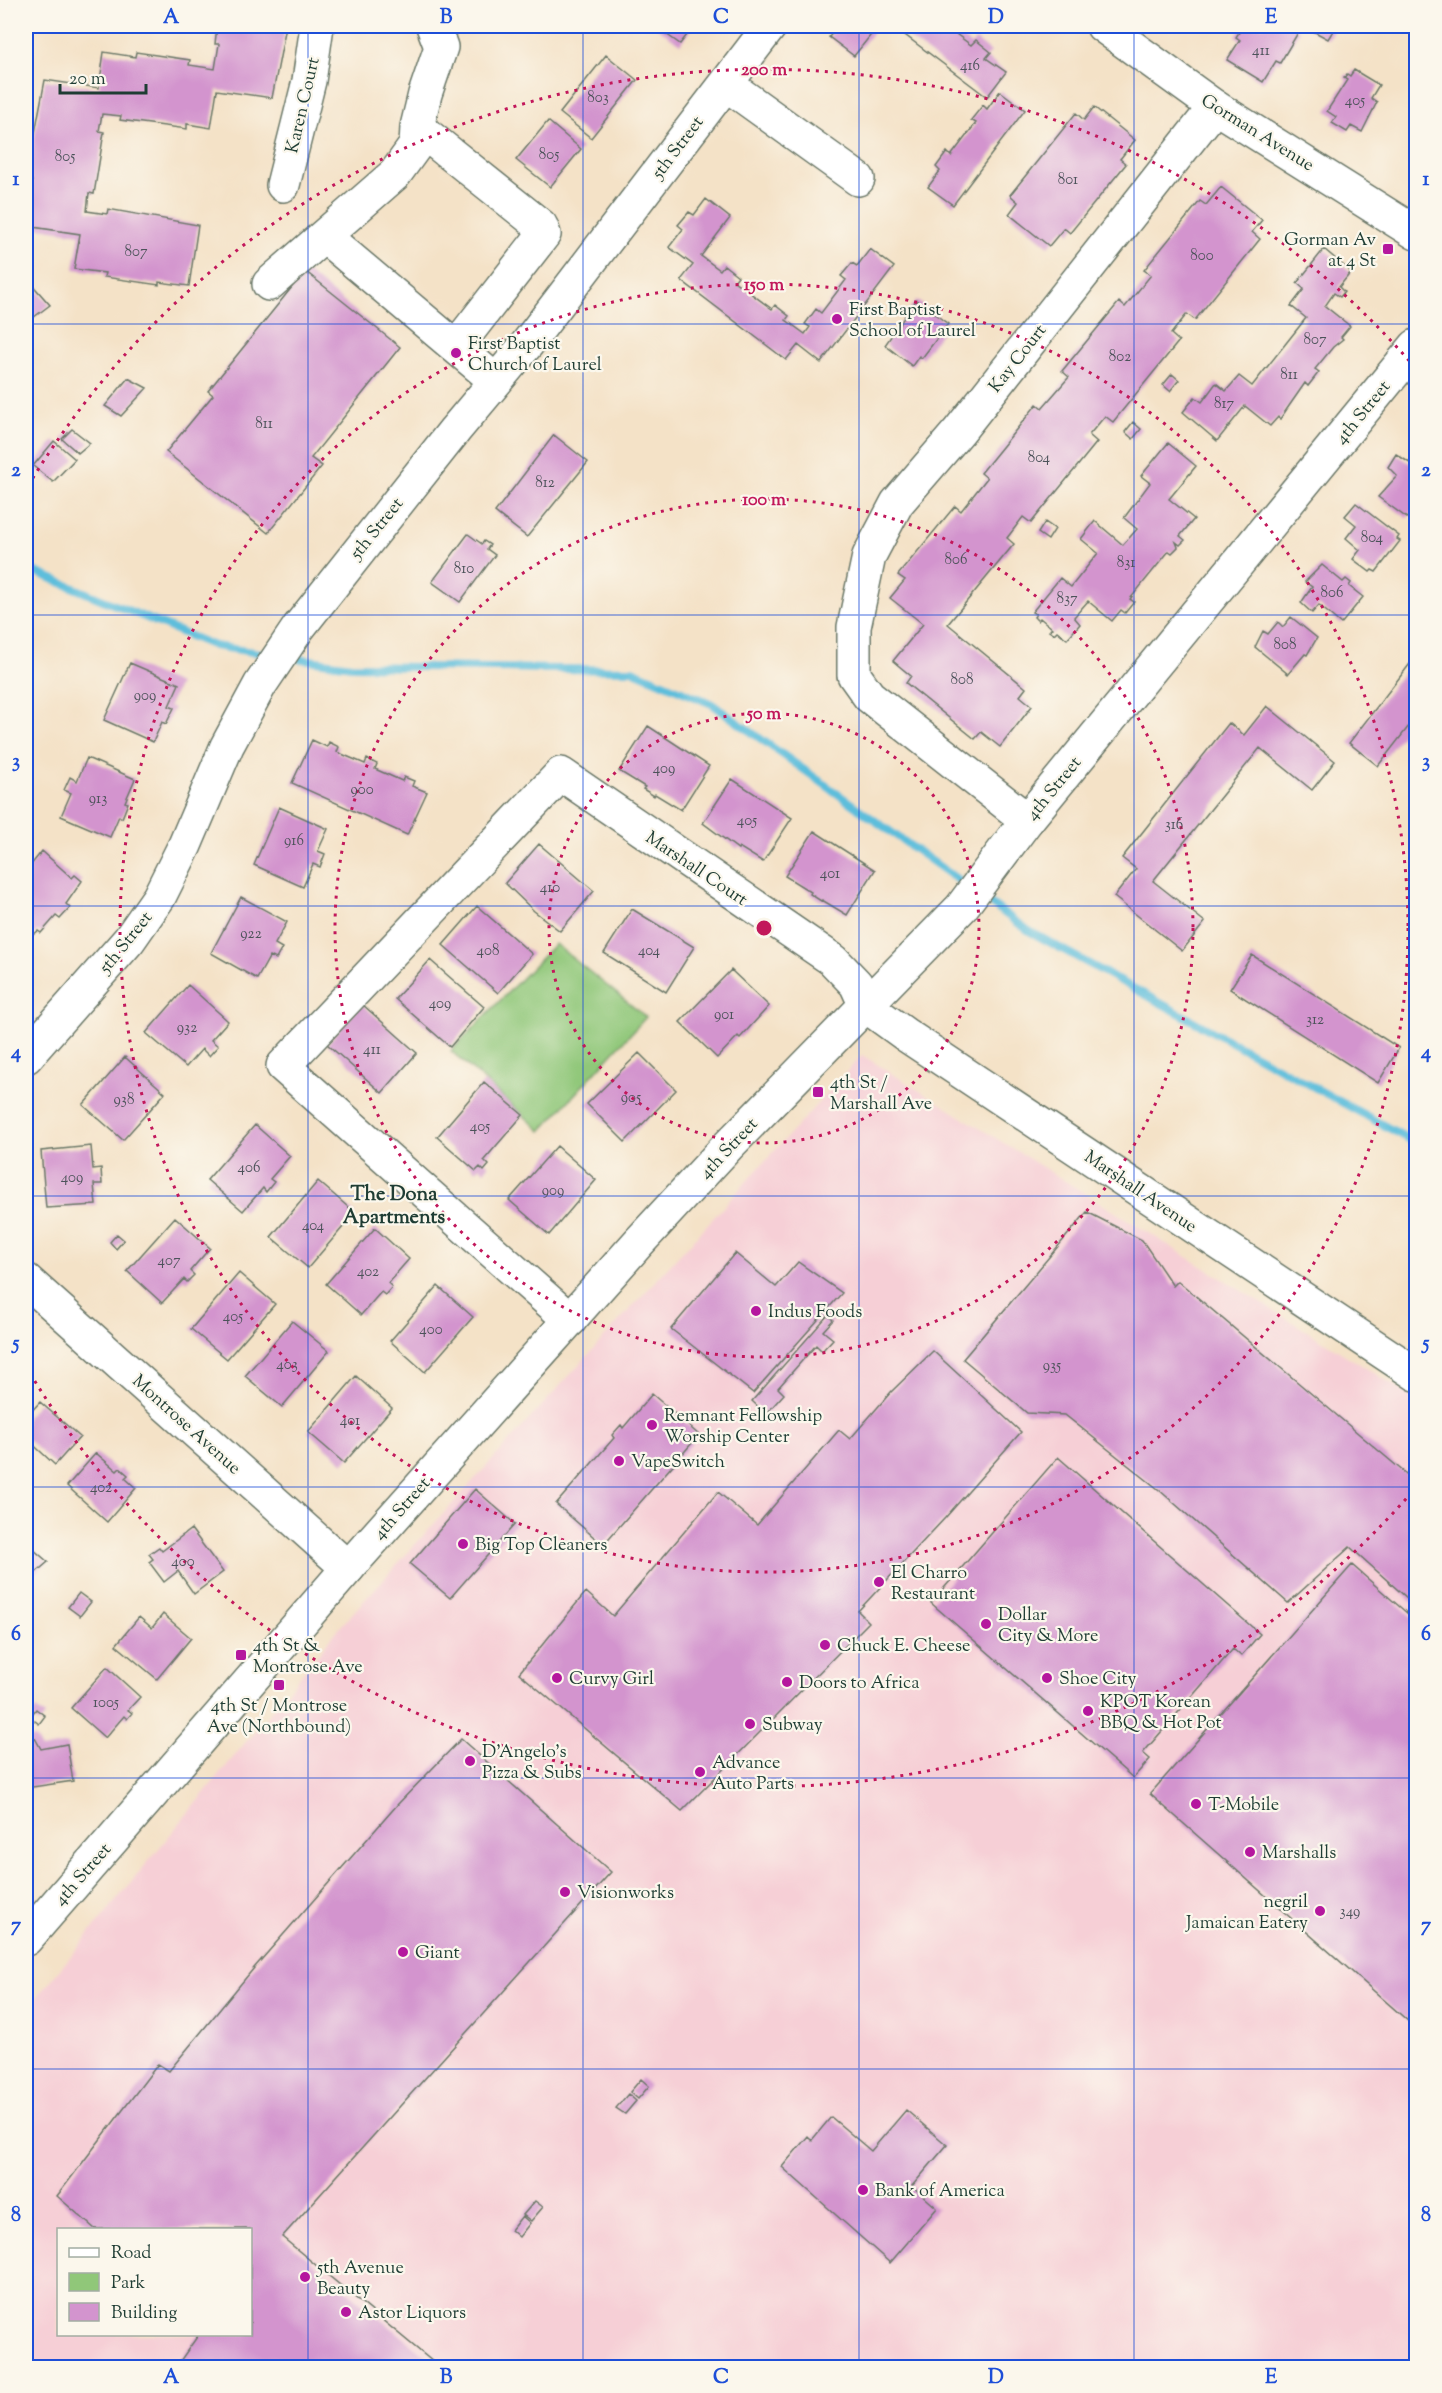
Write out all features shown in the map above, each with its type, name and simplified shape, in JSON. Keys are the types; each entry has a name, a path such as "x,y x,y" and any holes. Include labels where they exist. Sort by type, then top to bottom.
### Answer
{"street":[{"name":"Karen Court","path":"284,185 309,81 317,26"},
{"path":"269,284 394,174 416,145 417,127 441,47 433,26"},
{"name":"5th Street","path":"26,1057 129,940 159,897 185,845 227,746 260,685 299,627 496,381 770,26"},
{"name":"Gorman Avenue","path":"1103,26 1215,107 1416,233"},
{"path":"726,84 858,179"},
{"name":"Kay Court","path":"1027,820 868,696 854,675 854,627 869,556 897,503 959,431 1215,107"},
{"path":"417,127 541,226 543,234 456,348"},
{"path":"325,237 496,381"},
{"name":"4th Street","path":"30,1925 728,1146 961,908 1027,820 1416,346"},
{"name":"Marshall Court","path":"570,1320 283,1066 561,774 572,784 832,960 856,984 866,1006"},
{"name":"Marshall Avenue","path":"866,1006 1416,1374"},
{"name":"Montrose Avenue","path":"26,1280 348,1568"}],"shaded area":[{"path":"862,1055 1416,1399 1416,2367 26,2368 26,2011 340,1627"}],"green space":[{"path":"555,944 646,1017 541,1131 451,1051"}],"building":[{"path":"217,26 286,26 272,98 217,90 211,128 187,124 187,129 120,120 121,116 102,114 99,131 104,132 94,194 89,193 87,211 107,214 108,209 198,225 189,286 159,282 159,285 104,277 105,273 74,269 80,234 26,226 32,181 26,180 45,80 99,88 104,52 135,57 136,52 190,60 189,65 215,69 219,44 215,44"},
{"path":"655,26 694,26 680,44"},
{"path":"838,26 878,26 854,56 829,37"},
{"path":"893,26 945,26 971,45 976,40 991,52 986,58 1006,72 987,97"},
{"path":"1243,26 1298,26 1296,29 1299,31 1280,63 1276,61 1263,82 1227,60 1240,40 1236,37"},
{"path":"1304,26 1336,26 1328,39"},
{"path":"606,55 637,80 591,138 560,113"},
{"path":"1354,70 1379,85 1371,98 1377,102 1362,132 1351,126 1347,132 1332,123 1336,117 1327,111 1347,80 1344,78 1347,74 1350,76"},
{"path":"1000,91 1025,110 953,205 928,187 940,171 936,167 947,152 951,156 976,123 971,120 983,105 987,109"},
{"path":"1094,107 1135,140 1120,159 1126,164 1070,233 1064,228 1049,246 1009,214 1018,202 1010,195 1076,113 1084,120"},
{"path":"548,121 581,149 550,187 516,160"},
{"path":"1221,187 1262,220 1252,232 1260,239 1195,320 1187,314 1178,325 1171,334 1179,341 1113,422 1105,416 1089,435 1097,442 1031,523 1023,517 1007,538 1014,544 948,624 1026,688 1020,696 1032,706 1000,747 981,732 975,739 906,683 911,676 893,661 923,624 890,598 905,580 898,575 955,506 961,511 987,478 981,473 1037,404 1042,408 1069,377 1062,371 1119,302 1125,307 1151,275 1144,270 1200,201 1206,205"},
{"path":"706,199 730,218 701,256 720,270 724,265 738,276 734,281 772,309 775,305 789,316 786,320 805,334 810,327 805,324 816,309 821,313 846,280 841,276 852,263 857,266 870,249 894,267 821,363 798,345 786,360 681,280 693,265 669,247 683,229 678,225 689,212 694,215"},
{"path":"1324,249 1351,272 1339,287 1344,292 1340,297 1334,293 1325,306 1350,326 1341,337 1343,339 1333,347 1315,369 1319,372 1308,386 1305,383 1280,419 1278,417 1270,426 1245,406 1217,441 1183,412 1195,397 1202,402 1216,383 1226,391 1239,376 1252,386 1306,318 1291,306 1304,289 1297,283"},
{"path":"305,271 400,347 311,458 322,466 268,533 166,452 213,395 208,391"},
{"path":"29,281 50,305 26,323 26,283"},
{"path":"916,300 948,324 922,358 919,356 912,366 885,345"},
{"path":"1172,374 1179,380 1170,391 1163,385"},
{"path":"128,378 147,388 121,416 105,406"},
{"path":"1133,422 1141,429 1133,439 1125,432"},
{"path":"72,429 90,443 78,453 62,439"},
{"path":"554,435 588,462 527,537 495,512"},
{"path":"54,441 75,459 53,482 33,466"},
{"path":"1168,443 1196,466 1169,499 1194,519 1180,536 1185,540 1180,545 1176,542 1178,547 1172,553 1169,551 1130,599 1134,602 1125,613 1121,610 1112,621 1088,601 1074,617 1080,624 1067,639 1057,631 1054,634 1049,631 1052,628 1040,618 1038,621 1034,617 1036,614 1032,612 1060,578 1071,587 1098,553 1081,539 1095,521 1123,545 1137,529 1124,518 1150,483 1141,476"},
{"path":"1396,454 1416,467 1416,508 1407,518 1378,497 1397,476 1388,467"},
{"path":"1356,503 1399,536 1397,539 1400,541 1376,572 1372,570 1370,572 1353,559 1360,550 1346,538 1356,525 1345,516"},
{"path":"1045,522 1055,529 1048,540 1038,533"},
{"path":"468,534 482,544 484,541 490,545 487,549 495,555 460,602 432,582"},
{"path":"1322,565 1343,582 1346,579 1351,583 1349,586 1363,597 1341,624 1319,605 1312,613 1301,603 1312,587 1305,582"},
{"path":"1291,617 1317,638 1307,655 1305,654 1288,674 1255,647 1263,631 1268,634 1278,622 1283,627"},
{"path":"1416,656 1416,717 1378,766 1349,743"},
{"path":"130,663 179,684 169,706 174,708 166,724 162,722 153,742 104,720"},
{"path":"1267,706 1335,761 1312,790 1260,748 1153,881 1205,922 1182,951 1114,897 1136,869 1122,858 1229,723 1244,735"},
{"path":"648,726 709,766 681,810 655,794 654,796 643,789 645,787 619,771"},
{"path":"312,740 327,747 329,742 339,747 337,752 365,764 367,759 377,764 375,769 402,781 404,777 414,781 412,786 427,792 407,835 292,783"},
{"path":"87,758 135,779 125,802 128,803 122,818 119,816 110,837 61,816 71,793 64,790 70,777 77,781"},
{"path":"732,779 792,818 763,862 739,847 738,849 703,823"},
{"path":"279,807 328,829 318,851 325,854 320,867 313,864 303,887 254,865"},
{"path":"814,831 875,870 847,915 821,901 785,876"},
{"path":"539,844 594,891 560,931 534,911 505,883"},
{"path":"42,851 72,878 75,875 82,881 66,904 70,908 60,919 56,916 41,933 38,931 34,934 27,928 31,924 26,920 26,871"},
{"path":"241,897 287,922 275,944 282,948 276,959 270,956 257,979 211,953"},
{"path":"477,906 532,954 498,993 443,945"},
{"path":"632,909 694,947 666,992 604,953"},
{"path":"1252,955 1399,1048 1378,1083 1230,989"},
{"path":"430,960 484,1007 450,1047 395,999"},
{"path":"731,970 769,1006 740,1038 738,1036 717,1058 680,1022"},
{"path":"188,985 228,1021 211,1040 218,1046 209,1056 202,1049 186,1067 146,1033"},
{"path":"362,1004 417,1053 382,1093 327,1044"},
{"path":"639,1053 676,1090 625,1142 587,1104"},
{"path":"125,1057 165,1093 123,1140 83,1105"},
{"path":"484,1082 523,1115 484,1160 489,1165 484,1171 480,1167 476,1171 437,1137"},
{"path":"255,1125 290,1156 270,1179 274,1182 266,1192 263,1188 243,1211 207,1180"},
{"path":"91,1146 93,1169 101,1168 102,1184 94,1184 96,1205 46,1208 41,1151"},
{"path":"557,1146 596,1180 549,1235 509,1200"},
{"path":"318,1181 355,1213 308,1268 271,1237"},
{"path":"1087,1212 1142,1240 1173,1286 1178,1281 1411,1478 1416,1472 1416,1606 1350,1547 1288,1603 1158,1489 1065,1415 1027,1413 963,1359"},
{"path":"175,1217 210,1248 190,1271 194,1275 187,1282 184,1279 162,1303 127,1271"},
{"path":"375,1228 409,1259 388,1283 392,1287 385,1295 381,1292 361,1315 326,1284"},
{"path":"117,1234 124,1240 116,1249 110,1242"},
{"name":"Indus Foods","path":"735,1253 776,1287 798,1262 842,1293 753,1393 671,1329"},
{"path":"239,1273 275,1304 227,1359 191,1329"},
{"path":"438,1286 473,1317 425,1372 390,1341"},
{"path":"828,1315 833,1320 823,1331 833,1339 822,1351 816,1345 778,1388 784,1394 766,1414 752,1401"},
{"path":"292,1321 329,1351 282,1407 245,1376"},
{"path":"933,1351 1021,1432 858,1611 869,1622 682,1811 519,1673 586,1592 613,1616 718,1492 757,1525 839,1430 850,1439 891,1392"},
{"path":"356,1376 392,1408 344,1463 308,1432"},
{"path":"652,1394 699,1435 603,1545 556,1504 614,1438 612,1435 621,1425 623,1428"},
{"path":"40,1402 80,1437 55,1465 26,1438 26,1417"},
{"path":"96,1453 117,1471 120,1468 128,1475 125,1478 136,1488 107,1522 67,1486"},
{"path":"1058,1457 1260,1634 1241,1656 1233,1649 1143,1753 1150,1759 1133,1778 931,1603"},
{"name":"Big Top Cleaners","path":"475,1489 515,1524 450,1598 410,1564"},
{"path":"191,1529 223,1572 194,1594 178,1571 164,1582 149,1562 153,1559 149,1554 159,1547 162,1551"},
{"path":"26,1543 48,1562 27,1580 26,1579"},
{"path":"1352,1565 1416,1621 1416,2028 1150,1794"},
{"path":"79,1593 91,1602 80,1616 68,1607"},
{"path":"163,1614 191,1638 157,1679 116,1645 139,1617 152,1628"},
{"path":"107,1667 140,1697 128,1710 132,1713 127,1719 124,1716 105,1738 71,1708"},
{"path":"36,1709 45,1716 39,1724 30,1717"},
{"path":"35,1738 41,1749 67,1744 73,1781 26,1788 26,1739"},
{"path":"461,1739 611,1872 282,2237 439,2367 188,2367 180,2361 198,2336 252,2336 252,2228 94,2228 57,2196 158,2064 169,2071 254,1968 398,1804"},
{"path":"641,2079 649,2086 638,2099 630,2092"},
{"path":"628,2094 636,2101 625,2114 616,2108"},
{"name":"Bank of America","path":"906,2110 947,2145 912,2186 937,2208 890,2263 782,2167 808,2136 812,2140 831,2117 871,2151"},
{"path":"535,2201 543,2207 531,2221 523,2215"},
{"path":"522,2216 530,2223 519,2237 511,2230"}],"waterway":[{"path":"26,568 214,646 273,655"},
{"path":"288,657 351,666 632,670 712,704 968,887"},
{"path":"979,895 1029,931 1416,1143"}],"place":[{"name":"Gorman Av at 4 St","path":"1388,249"},
{"name":"First Baptist School of Laurel","path":"837,319"},
{"name":"First Baptist Church of Laurel","path":"456,353"},
{"name":"4th St / Marshall Ave","path":"818,1092"},
{"name":"Indus Foods","path":"756,1311"},
{"name":"Remnant Fellowship Worship Center","path":"652,1425"},
{"name":"VapeSwitch","path":"619,1461"},
{"name":"Big Top Cleaners","path":"463,1544"},
{"name":"El Charro Restaurant","path":"879,1582"},
{"name":"Dollar City & More","path":"986,1624"},
{"name":"Chuck E. Cheese","path":"825,1645"},
{"name":"4th St & Montrose Ave","path":"241,1655"},
{"name":"Curvy Girl","path":"557,1678"},
{"name":"Shoe City","path":"1047,1678"},
{"name":"Doors to Africa","path":"787,1682"},
{"name":"4th St / Montrose Ave (Northbound)","path":"279,1685"},
{"name":"KPOT Korean BBQ & Hot Pot","path":"1088,1711"},
{"name":"Subway","path":"750,1724"},
{"name":"D'Angelo's Pizza & Subs","path":"470,1761"},
{"name":"Advance Auto Parts","path":"700,1772"},
{"name":"T-Mobile","path":"1196,1804"},
{"name":"Marshalls","path":"1250,1852"},
{"name":"Visionworks","path":"565,1892"},
{"name":"negril Jamaican Eatery","path":"1320,1911"},
{"name":"Giant","path":"403,1952"},
{"name":"Bank of America","path":"863,2190"},
{"name":"5th Avenue Beauty","path":"305,2277"},
{"name":"Astor Liquors","path":"346,2312"}],"district":[{"name":"The Dona Apartments","path":"394,1204"}]}
